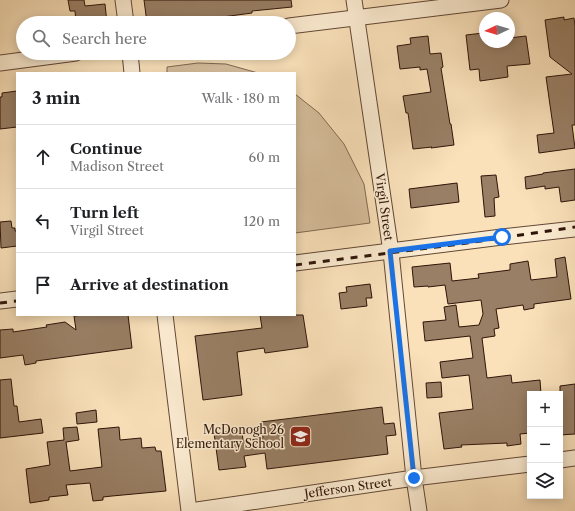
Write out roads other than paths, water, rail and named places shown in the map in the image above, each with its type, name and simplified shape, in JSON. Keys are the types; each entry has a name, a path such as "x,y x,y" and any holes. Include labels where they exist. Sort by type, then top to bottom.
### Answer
{"street":[{"path":"123,0 125,16"},
{"name":"Virgil Street","path":"354,0 390,251 414,478 419,511"},
{"path":"296,25 501,0"},
{"path":"0,63 23,60"},
{"path":"131,60 132,72"},
{"path":"296,263 575,229"},
{"path":"0,301 16,299"},
{"path":"166,316 190,511"},
{"path":"563,460 575,458"},
{"name":"Jefferson Street","path":"190,511 414,478 527,464"}],"railway":[{"path":"296,265 460,244 575,227"},
{"path":"0,303 16,301"}],"place":[{"name":"McDonogh 26 Elementary School","path":"300,437"}]}
